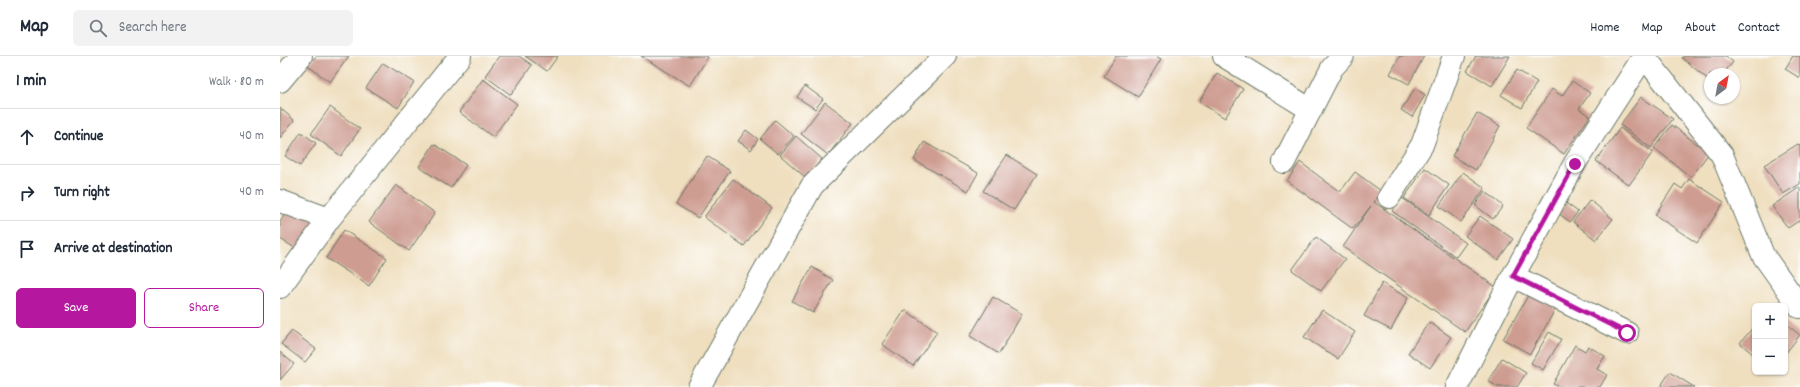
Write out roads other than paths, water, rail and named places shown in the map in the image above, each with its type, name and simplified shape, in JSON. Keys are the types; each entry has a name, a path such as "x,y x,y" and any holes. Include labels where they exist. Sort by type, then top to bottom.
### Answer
{"street":[{"path":"280,81 301,56"},
{"path":"280,287 329,219 460,56"},
{"path":"699,387 812,186 945,56"},
{"path":"1224,56 1311,110"},
{"path":"1284,162 1332,68 1343,56"},
{"path":"1389,197 1422,145 1454,56"},
{"path":"1457,387 1513,276 1575,164 1644,56 1722,155 1763,255 1800,307"},
{"path":"280,201 329,219"},
{"path":"1513,276 1627,333"}]}
